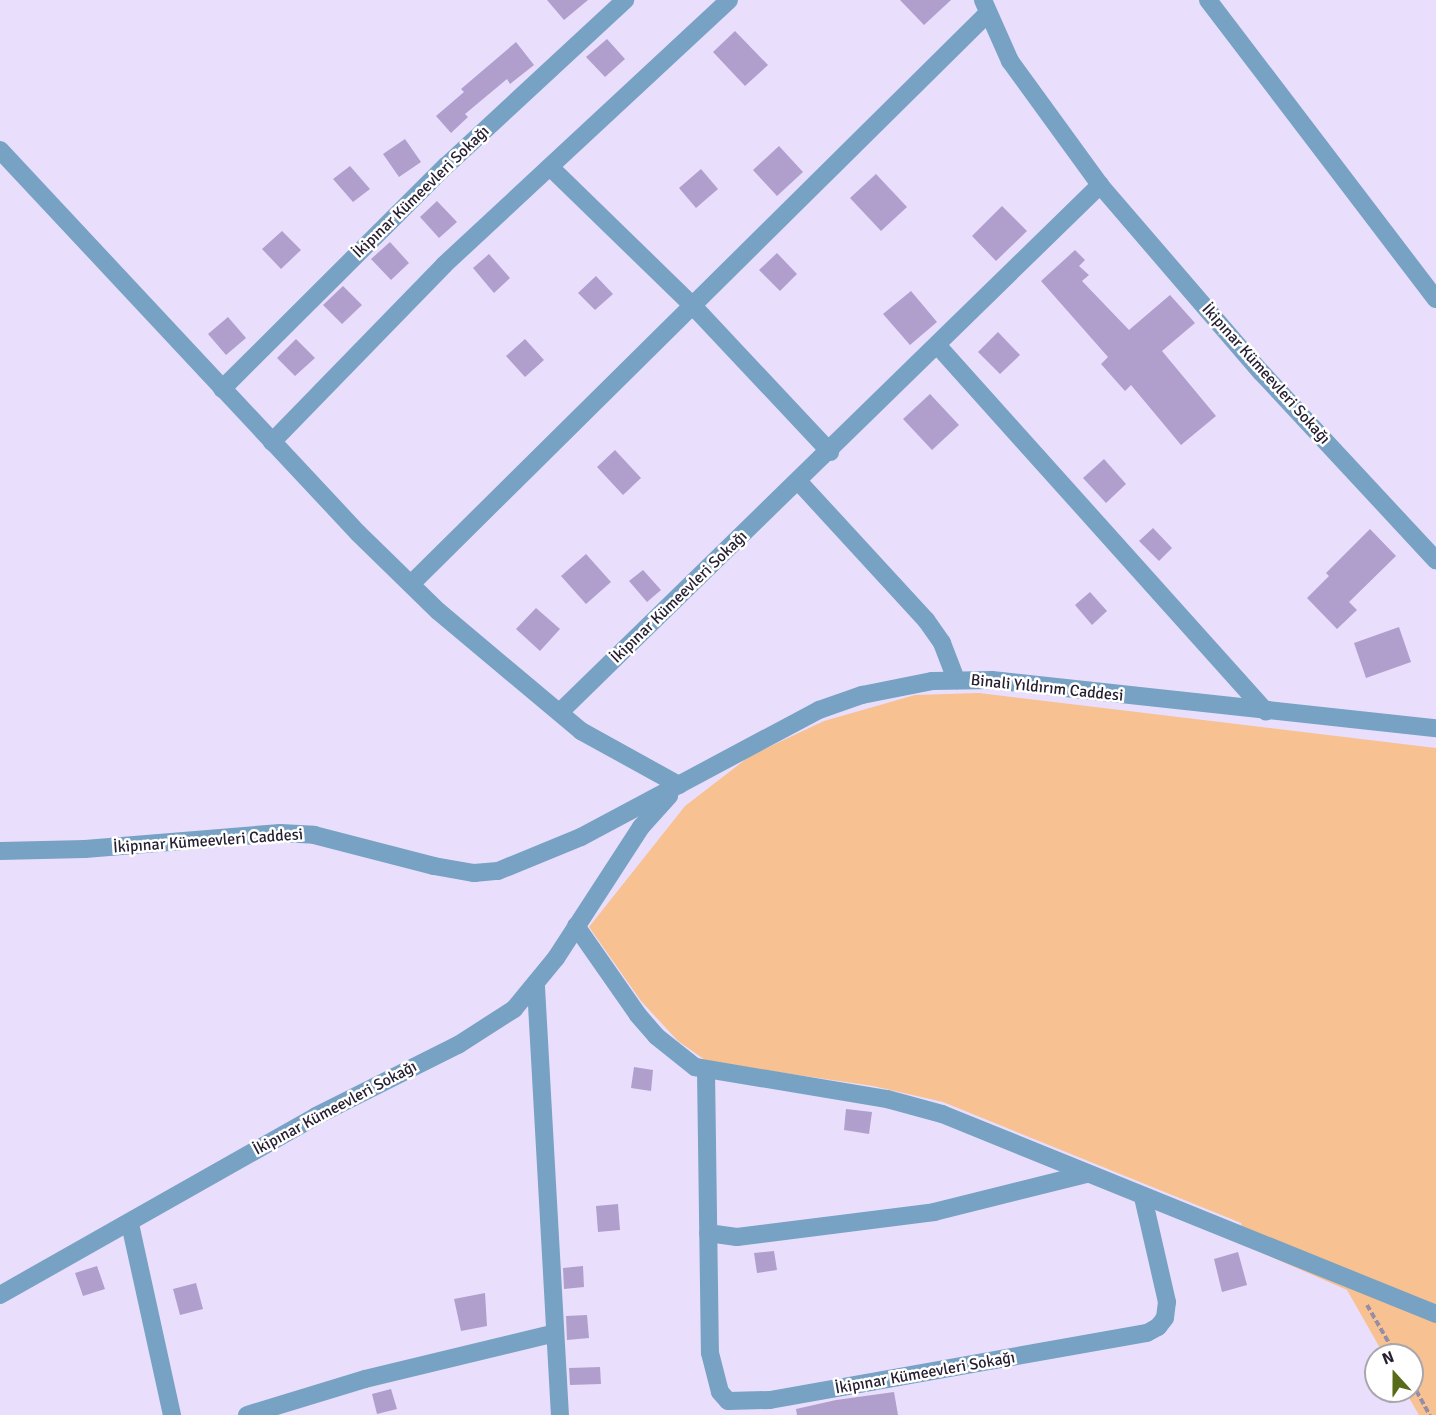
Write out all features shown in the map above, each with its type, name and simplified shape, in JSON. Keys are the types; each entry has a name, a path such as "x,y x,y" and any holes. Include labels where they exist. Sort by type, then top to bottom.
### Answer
{"street":[{"name":"İkipınar Kümeevleri Sokağı","path":"222,389 447,165 625,0"},
{"path":"273,442 444,265 729,0"},
{"path":"1208,0 1436,299"},
{"name":"İkipınar Kümeevleri Sokağı","path":"411,584 694,307 985,7 1010,61 1040,107 1100,185 1262,372 1436,560"},
{"path":"0,150 222,389 411,584 581,731 680,785"},
{"path":"550,167 694,307 830,452"},
{"name":"İkipınar Kümeevleri Sokağı","path":"560,712 830,452 1100,185"},
{"path":"938,346 1266,712"},
{"path":"799,482 926,620 942,643 956,680"},
{"name":"Binali Yıldırım Caddesi","path":"680,785 732,753 819,711 898,685 956,680 1029,684 1266,712 1436,728"},
{"name":"İkipınar Kümeevleri Sokağı","path":"0,1295 130,1224 316,1116 489,1027 536,987 641,827 680,785"},
{"name":"İkipınar Kümeevleri Caddesi","path":"0,851 85,849 280,833 314,835 434,866 474,873 498,871 581,837 680,785"},
{"path":"576,926 650,1029 681,1057 706,1071 913,1105 1436,1314"},
{"path":"536,987 560,1415"},
{"name":"İkipınar Kümeevleri Sokağı","path":"706,1071 710,1353 720,1392 728,1401 740,1404 1147,1333 1158,1327 1165,1318 1167,1302 1143,1197"},
{"path":"708,1233 737,1238 934,1212 1086,1174"},
{"path":"130,1224 172,1415"},
{"path":"247,1415 365,1379 555,1333"}],"path":[{"path":"1354,1281 1389,1343"}],"shaded area":[{"path":"979,693 1436,748 1436,1415 1419,1415 1412,1403 1424,1403 1424,1343 1377,1343 1347,1290 1246,1246 1241,1223 943,1102 873,1086 708,1062 678,1041 641,1001 589,927 685,806 750,756 824,721 915,695"}],"building":[{"path":"547,0 588,0 564,20"},
{"path":"900,0 951,0 924,25"},
{"path":"735,31 768,65 745,86 713,52"},
{"path":"607,39 625,59 605,77 586,57"},
{"path":"516,42 534,65 510,84 507,79 465,114 468,117 451,133 436,116 464,92 461,89"},
{"path":"405,139 421,162 399,177 383,154"},
{"path":"779,146 803,172 777,196 753,170"},
{"path":"350,166 370,189 353,202 333,179"},
{"path":"701,169 718,189 696,208 679,188"},
{"path":"876,174 907,207 881,231 850,198"},
{"path":"437,201 457,222 439,238 420,217"},
{"path":"1002,206 1027,231 996,261 972,236"},
{"path":"282,231 301,250 281,269 262,249"},
{"path":"390,242 409,263 391,280 371,259"},
{"path":"1075,250 1085,260 1079,266 1089,275 1082,281 1129,330 1170,295 1195,323 1162,351 1216,416 1181,445 1131,385 1125,391 1101,364 1108,357 1041,281"},
{"path":"777,253 797,274 780,291 759,270"},
{"path":"489,254 510,278 494,293 473,268"},
{"path":"596,276 613,294 595,310 578,293"},
{"path":"343,286 362,305 342,324 323,305"},
{"path":"911,291 937,322 910,345 883,314"},
{"path":"228,317 246,338 226,355 208,334"},
{"path":"998,332 1020,355 1000,374 978,352"},
{"path":"296,339 315,358 295,376 277,358"},
{"path":"525,339 544,360 525,377 506,356"},
{"path":"930,394 959,425 932,450 903,419"},
{"path":"615,450 641,478 623,495 597,467"},
{"path":"1104,459 1126,484 1106,503 1083,478"},
{"path":"1153,528 1172,548 1159,561 1139,541"},
{"path":"1370,529 1396,556 1349,602 1357,610 1337,629 1307,598 1329,576 1326,573"},
{"path":"586,554 611,582 586,604 561,576"},
{"path":"643,570 661,590 647,602 629,581"},
{"path":"1090,592 1107,611 1092,625 1075,605"},
{"path":"536,608 560,629 540,651 516,629"},
{"path":"1399,627 1411,662 1366,678 1354,643"},
{"path":"634,1067 653,1070 651,1091 631,1088"},
{"path":"846,1109 872,1112 869,1134 844,1130"},
{"path":"618,1204 620,1230 598,1232 596,1206"},
{"path":"774,1251 777,1270 757,1273 754,1253"},
{"path":"1238,1252 1247,1285 1222,1292 1214,1259"},
{"path":"97,1266 105,1289 83,1296 75,1273"},
{"path":"583,1266 584,1287 564,1289 563,1268"},
{"path":"196,1283 203,1309 180,1315 173,1289"},
{"path":"485,1293 487,1326 461,1331 454,1299"},
{"path":"587,1315 589,1338 567,1340 566,1316"},
{"path":"600,1367 601,1384 570,1385 569,1368"},
{"path":"391,1389 397,1409 377,1414 372,1394"},
{"path":"894,1392 898,1415 797,1415 796,1409 836,1400"}]}
